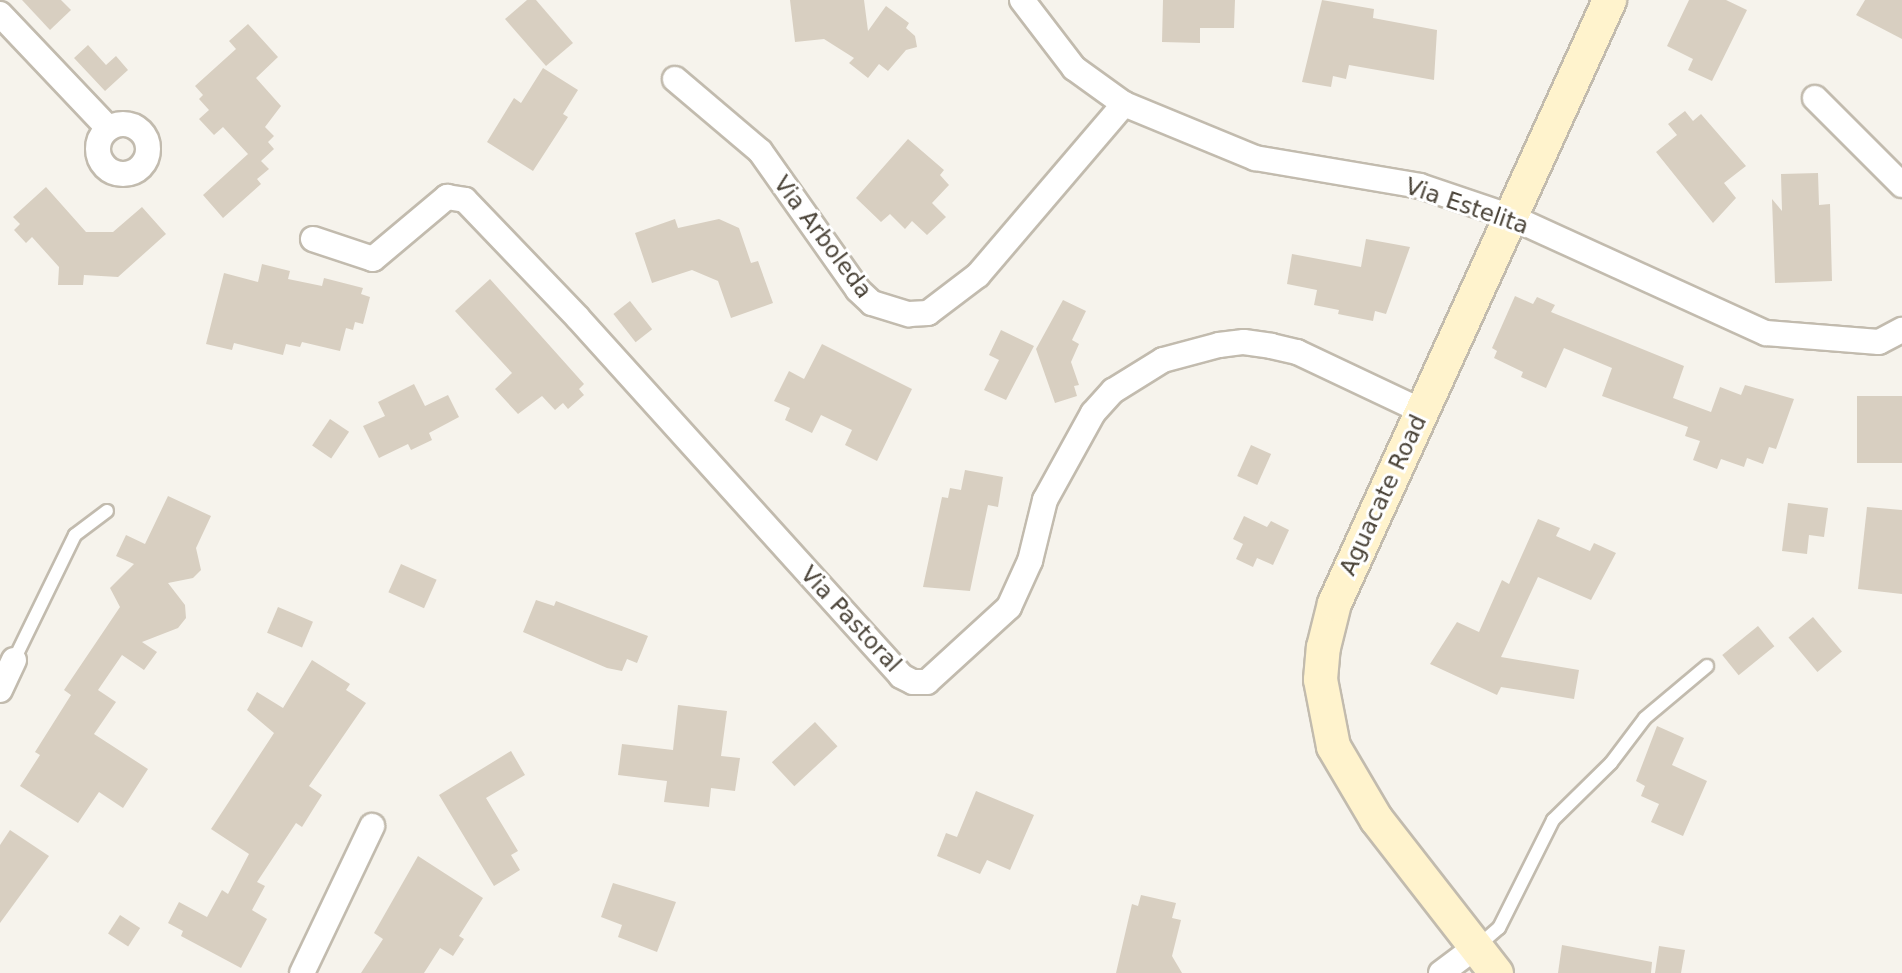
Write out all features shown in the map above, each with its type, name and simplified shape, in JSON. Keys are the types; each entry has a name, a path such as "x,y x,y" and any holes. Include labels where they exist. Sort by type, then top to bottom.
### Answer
{"street":[{"name":"Via Estelita","path":"1022,0 1074,68 1124,104 1255,158 1420,186 1511,217 1766,333 1878,342 1902,330"},
{"name":"Aguacate Road","path":"1496,973 1376,819 1333,746 1320,679 1334,603 1609,0"},
{"path":"0,14 108,128"},
{"name":"Via Arboleda","path":"675,79 760,151 858,290 872,303 909,314 928,313 978,275 1124,104"},
{"path":"1815,98 1902,185"},
{"name":"Via Pastoral","path":"313,239 373,260 447,197 465,200 578,318 901,676 913,682 927,682 1009,607 1030,561 1045,500 1073,445 1093,413 1113,391 1155,364 1219,345 1244,342 1271,346 1297,352 1422,411"},
{"path":"0,690 14,660"},
{"path":"302,973 372,826"},
{"path":"1441,973 1477,946"}],"lane":[{"path":"14,660 75,535 107,511"},
{"path":"1477,946 1499,928 1553,820 1611,764 1646,718 1707,666"}],"building":[{"path":"22,0 61,0 71,10 50,30"},
{"path":"527,0 536,0 573,43 546,66 505,19"},
{"path":"790,0 864,0 868,31 886,6 909,23 906,28 915,36 917,47 906,50 888,71 879,64 868,78 849,63 854,58 824,39 795,42"},
{"path":"1163,0 1235,0 1234,28 1200,28 1200,43 1162,42"},
{"path":"1322,0 1374,9 1373,18 1437,30 1434,80 1349,65 1346,79 1333,76 1331,87 1302,82"},
{"path":"1689,0 1726,0 1747,10 1712,81 1688,70 1693,59 1667,46"},
{"path":"1865,0 1902,0 1902,39 1856,15"},
{"path":"248,24 278,57 256,78 281,106 265,127 274,136 268,142 274,149 261,161 269,169 257,179 261,184 223,218 203,195 248,154 223,127 214,135 199,119 209,110 199,99 203,95 195,86 236,49 229,41"},
{"path":"88,45 106,65 116,56 128,70 105,91 74,58"},
{"path":"543,68 578,90 563,114 568,117 533,171 487,142 514,98 521,103"},
{"path":"1685,111 1693,121 1701,114 1746,166 1724,183 1736,198 1713,223 1656,152 1677,135 1668,124"},
{"path":"908,139 944,170 940,175 949,185 932,203 946,217 927,235 912,221 905,229 890,214 881,222 856,198"},
{"path":"1818,173 1819,205 1830,204 1832,281 1775,283 1772,199 1782,211 1781,174"},
{"path":"46,187 86,232 113,232 142,207 166,234 118,277 84,275 83,285 58,285 59,267 32,237 26,243 14,230 20,224 13,217"},
{"path":"675,219 678,228 719,219 739,228 751,263 758,261 773,303 731,318 718,281 692,270 652,283 635,233"},
{"path":"1366,239 1410,247 1386,314 1375,311 1373,321 1338,314 1339,310 1314,305 1317,290 1287,284 1292,254 1361,267"},
{"path":"262,264 290,271 288,279 322,286 324,278 363,288 361,294 370,297 363,324 355,322 353,330 346,328 340,351 302,342 300,347 286,344 283,355 234,343 232,350 206,344 224,273 258,282"},
{"path":"490,279 584,384 579,389 584,395 568,409 563,403 555,410 542,396 518,414 495,389 512,373 455,311"},
{"path":"1515,296 1533,304 1537,297 1555,305 1551,312 1684,366 1673,398 1711,412 1720,387 1741,395 1745,385 1794,399 1776,449 1769,447 1763,464 1747,458 1744,467 1721,459 1717,469 1693,460 1700,441 1685,436 1688,427 1602,396 1612,368 1564,348 1546,388 1521,377 1523,372 1494,358 1497,351 1492,348"},
{"path":"1063,300 1086,311 1072,340 1079,344 1071,362 1079,385 1074,386 1077,396 1055,403 1036,349"},
{"path":"630,301 652,329 636,342 613,314"},
{"path":"1001,330 1034,346 1006,400 984,390 999,360 989,355"},
{"path":"822,344 912,389 877,461 845,445 852,430 821,415 812,433 785,420 790,408 774,401 789,371 804,379"},
{"path":"414,384 425,406 448,395 459,417 429,433 432,440 411,450 408,444 379,458 363,426 385,416 378,402"},
{"path":"1857,396 1902,396 1902,463 1857,463"},
{"path":"330,419 349,432 331,458 312,446"},
{"path":"1251,445 1271,454 1257,485 1237,476"},
{"path":"965,470 1003,477 998,507 988,505 970,591 923,587 942,497 948,498 950,488 961,490"},
{"path":"168,496 211,516 196,548 201,570 193,578 168,583 185,605 186,618 178,628 142,642 157,652 144,670 122,655 98,690 116,702 94,734 148,769 123,808 99,792 78,823 20,786 40,755 35,752 71,695 64,690 120,607 110,588 134,564 116,556 126,535 145,544"},
{"path":"1788,503 1828,508 1824,537 1809,535 1807,554 1782,551"},
{"path":"1867,507 1902,510 1902,594 1858,589"},
{"path":"1244,516 1267,527 1271,521 1289,530 1273,565 1257,558 1253,567 1236,559 1243,544 1233,539"},
{"path":"1538,519 1560,528 1556,536 1590,551 1594,543 1616,553 1591,600 1538,577 1501,657 1579,670 1574,699 1501,687 1497,695 1430,664 1457,622 1479,632 1502,580 1509,584"},
{"path":"401,564 437,580 424,608 388,592"},
{"path":"536,600 554,606 556,601 648,636 637,663 627,659 622,671 607,668 523,632"},
{"path":"278,607 313,622 302,648 267,633"},
{"path":"1813,617 1842,651 1817,672 1788,638"},
{"path":"1758,626 1774,646 1739,675 1722,655"},
{"path":"312,660 350,684 346,690 366,703 309,786 322,795 302,827 296,823 257,882 265,886 252,910 267,919 241,968 181,936 183,931 168,923 179,902 207,917 222,890 228,894 249,854 211,829 274,733 247,710 257,692 283,708"},
{"path":"678,705 727,711 721,756 740,758 735,791 711,788 709,807 664,802 667,781 618,775 622,744 673,750"},
{"path":"815,722 838,746 794,786 772,762"},
{"path":"1657,726 1684,738 1672,765 1707,781 1683,836 1651,822 1659,804 1641,796 1645,786 1636,781"},
{"path":"511,751 525,775 486,798 518,851 511,855 520,870 494,886 439,795"},
{"path":"976,791 1034,815 1010,870 987,860 980,874 937,856 946,833 957,837"},
{"path":"10,830 49,856 0,923 0,845"},
{"path":"418,856 483,898 459,936 464,939 453,956 440,948 424,973 361,973 383,939 374,933"},
{"path":"613,883 676,902 657,952 618,937 622,925 601,917"},
{"path":"1141,895 1176,903 1172,918 1181,920 1172,956 1182,973 1116,973 1132,904 1138,906"},
{"path":"120,915 140,928 128,947 108,933"},
{"path":"1562,945 1652,962 1651,973 1558,973"},
{"path":"1659,946 1685,950 1681,973 1655,973"}]}
